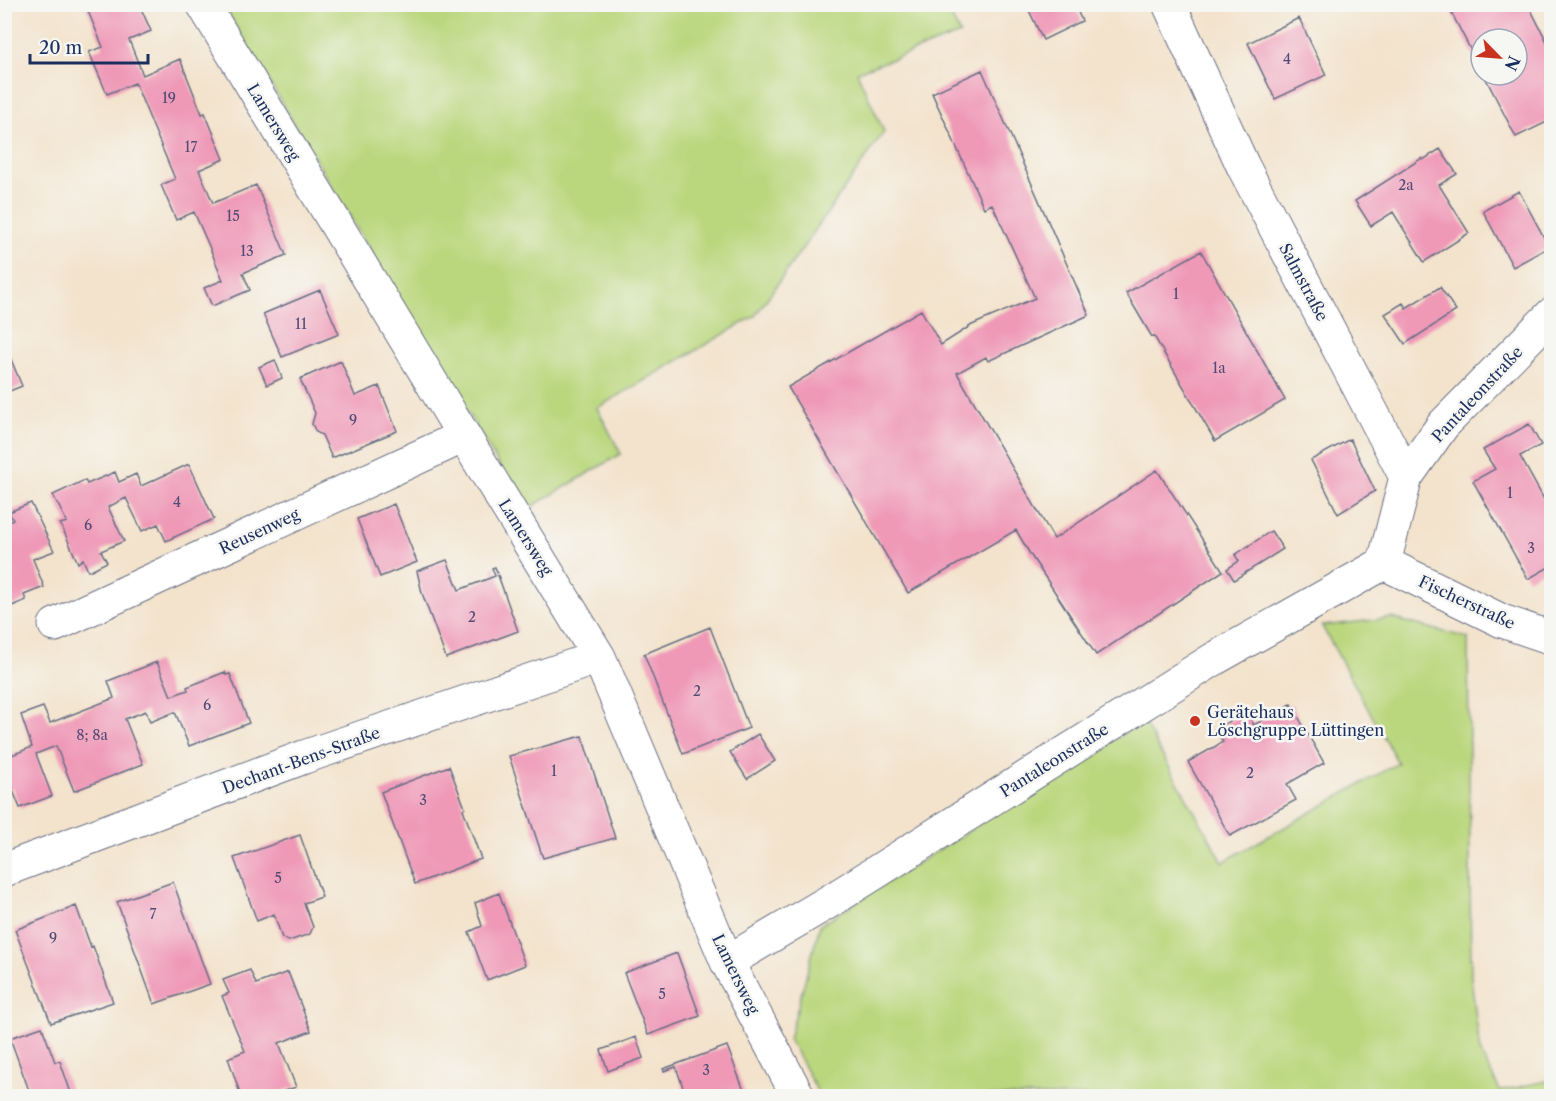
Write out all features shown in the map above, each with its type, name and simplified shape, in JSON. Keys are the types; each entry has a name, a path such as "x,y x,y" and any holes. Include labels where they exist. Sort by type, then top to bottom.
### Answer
{"street":[{"name":"Lamersweg","path":"202,4 599,657 727,962 798,1096"},
{"name":"Salmstraße","path":"1169,4 1243,166 1406,477"},
{"name":"Pantaleonstraße","path":"1406,477 1443,425 1551,314"},
{"name":"Reusenweg","path":"55,625 464,436"},
{"path":"1384,563 1406,477"},
{"name":"Pantaleonstraße","path":"727,962 836,898 1214,659 1384,563"},
{"name":"Fischerstraße","path":"1384,563 1502,621 1551,638"},
{"name":"Dechant-Bens-Straße","path":"4,870 304,758 599,657"}],"green space":[{"path":"945,4 960,34 857,72 884,132 755,316 597,408 621,454 526,510 223,5"},
{"path":"1391,618 1468,638 1471,977 1480,1051 1500,1091 1551,1080 1551,1096 820,1096 789,1039 820,925 1143,721 1223,862 1398,763 1322,626"}],"building":[{"path":"85,4 139,4 151,31 129,40 143,75 180,59 202,114 205,113 224,159 199,170 213,203 256,185 286,255 243,273 250,290 212,306 204,288 223,280 209,246 194,212 176,220 161,185 175,179 135,83 107,94 89,52 103,47"},
{"path":"1026,4 1074,4 1082,21 1043,40"},
{"path":"1447,4 1528,4 1551,50 1551,120 1516,137 1490,87 1529,87 1529,27 1469,27 1469,47"},
{"path":"1299,18 1326,75 1275,99 1248,43"},
{"path":"982,70 1089,315 988,361 986,357 957,373 1054,539 1157,470 1223,571 1096,655 1016,530 908,593 788,387 921,310 941,345 972,325 1035,298 992,204 984,208 932,93"},
{"path":"1440,149 1457,174 1439,185 1469,233 1424,262 1393,212 1371,226 1355,201"},
{"path":"1519,191 1549,247 1513,267 1483,211"},
{"path":"1201,251 1285,400 1215,441 1154,336 1152,337 1126,293"},
{"path":"1440,287 1456,311 1405,344 1385,314 1403,303 1406,308"},
{"path":"320,290 339,334 282,357 263,314"},
{"path":"5,345 22,386 5,393"},
{"path":"275,360 282,378 267,385 259,367"},
{"path":"341,361 355,396 379,386 397,431 332,458 322,435 316,432 312,424 315,413 300,379"},
{"path":"1529,424 1541,445 1520,456 1551,512 1551,566 1528,579 1473,481 1495,469 1483,450"},
{"path":"1350,439 1375,491 1338,514 1311,460"},
{"path":"189,464 214,519 166,541 158,524 142,531 126,498 108,507 124,541 101,551 107,562 91,570 88,571 83,559 78,563 60,524 67,522 53,495 85,480 87,484 115,472 119,482 136,474 141,486"},
{"path":"31,503 54,551 33,559 44,587 24,595 26,600 5,609 5,523 13,520 9,512"},
{"path":"394,504 417,562 380,577 357,519"},
{"path":"1271,531 1283,549 1234,580 1227,569 1239,561 1235,555"},
{"path":"447,560 459,590 495,576 492,568 495,567 518,631 446,658 422,593 417,571"},
{"path":"710,627 749,728 683,754 644,654"},
{"path":"157,662 171,696 225,672 226,675 230,674 249,723 189,746 175,712 150,722 146,711 125,719 143,764 74,791 56,746 36,754 52,796 20,808 12,788 4,791 4,758 32,747 21,715 43,707 50,723 114,698 108,681"},
{"path":"1291,704 1324,763 1287,784 1296,800 1230,836 1188,762 1223,742 1215,729 1247,712 1254,725"},
{"path":"758,734 775,761 747,779 730,752"},
{"path":"582,736 615,838 543,858 509,756"},
{"path":"449,766 481,859 415,884 381,792"},
{"path":"300,835 322,897 304,903 313,927 310,934 289,941 282,938 274,914 257,921 234,858"},
{"path":"173,882 210,984 154,1004 117,902"},
{"path":"499,893 525,965 487,980 469,932 482,926 475,903"},
{"path":"76,906 113,1002 51,1023 15,930"},
{"path":"677,953 700,1016 648,1035 624,973"},
{"path":"250,970 256,984 288,972 311,1031 279,1043 296,1087 269,1096 241,1096 228,1058 245,1051 222,996 229,993 223,980"},
{"path":"42,1027 55,1062 60,1061 72,1096 31,1096 10,1038"},
{"path":"636,1037 643,1058 608,1071 601,1050"},
{"path":"727,1046 746,1096 686,1096 676,1067 664,1071 663,1069"}],"place":[{"name":"Gerätehaus Löschgruppe Lüttingen","path":"1195,721"}]}
